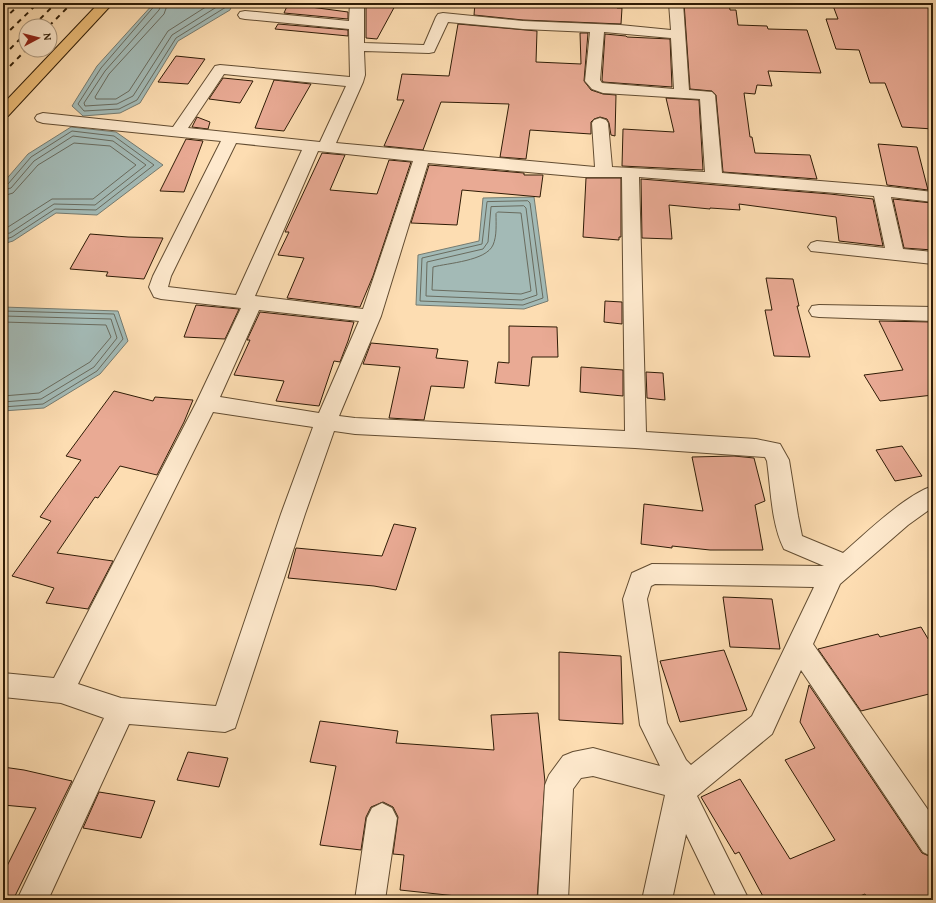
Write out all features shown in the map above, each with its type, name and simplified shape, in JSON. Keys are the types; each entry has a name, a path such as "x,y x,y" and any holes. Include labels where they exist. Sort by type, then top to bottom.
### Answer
{"highway":[{"path":"3,113 106,3"}],"street":[{"path":"61,691 207,403 248,302 319,146 356,82 358,75 356,26 357,3"},
{"path":"676,3 682,94"},
{"path":"245,15 356,26"},
{"path":"357,47 429,49 443,17 524,25 597,28 679,35"},
{"path":"597,28 592,81 597,86 614,89 706,95 714,178"},
{"path":"177,132 220,69 356,82"},
{"path":"43,118 422,158 584,172 630,172 779,181 933,197"},
{"path":"600,123 604,173"},
{"path":"231,137 158,287 161,293 371,316"},
{"path":"3,685 61,691 121,711 226,719 293,514 326,422 371,316 422,158"},
{"path":"630,172 636,426 635,440"},
{"path":"881,191 895,254"},
{"path":"817,247 933,258"},
{"path":"819,311 933,314"},
{"path":"207,403 355,426 635,440 756,447 772,450 778,460 786,516 792,542 838,571"},
{"path":"657,900 685,788 762,725 799,645 838,571 900,518 933,495"},
{"path":"734,900 685,788 654,725 635,599 640,580 652,574 838,571"},
{"path":"799,645 933,842"},
{"path":"32,900 121,711"},
{"path":"553,900 558,785 573,766 593,762 685,788"},
{"path":"370,900 382,818"}],"water":[{"path":"154,3 233,3 230,10 178,41 140,103 120,113 83,116 72,106 97,66"},
{"path":"71,127 116,132 163,165 97,215 56,213 13,241 3,244 3,183 28,154"},
{"path":"534,197 548,301 524,309 416,305 418,255 479,241 483,198"},
{"path":"3,307 118,311 128,341 100,374 44,408 3,411"}],"building":[{"path":"475,3 617,3 617,8 622,8 621,24 523,20 474,15"},
{"path":"684,3 729,3 730,10 736,10 738,25 767,26 768,29 807,30 821,73 768,71 772,86 757,85 755,94 744,93 750,137 752,137 755,153 810,155 817,179 723,172 716,95 712,91 690,89"},
{"path":"832,3 933,3 933,129 902,127 885,83 870,83 859,50 836,49 826,19 838,19"},
{"path":"288,4 348,12 348,19 284,13"},
{"path":"366,4 396,4 377,39 366,38"},
{"path":"278,24 348,30 348,36 275,29"},
{"path":"458,24 537,31 536,62 581,64 580,33 588,33 584,81 591,90 603,94 616,95 615,136 611,135 607,119 600,117 591,122 591,134 530,130 526,159 500,157 509,104 441,102 423,150 384,146 404,100 397,100 402,74 449,76"},
{"path":"605,34 627,37 670,39 672,87 603,82"},
{"path":"176,56 205,59 188,84 158,82"},
{"path":"223,78 253,81 240,103 209,99"},
{"path":"274,80 311,84 284,131 255,128"},
{"path":"666,98 699,100 703,170 622,166 623,129 674,132"},
{"path":"197,117 210,122 208,129 192,127"},
{"path":"186,139 203,141 184,192 160,191"},
{"path":"878,144 917,147 928,190 887,185"},
{"path":"322,153 345,155 330,190 377,194 389,160 411,162 373,276 360,307 287,298 304,258 278,255 289,232 285,232"},
{"path":"429,165 524,173 524,175 543,175 540,197 462,190 457,225 411,223"},
{"path":"586,178 621,178 621,237 619,237 619,240 583,237"},
{"path":"641,179 830,194 873,199 883,246 839,241 836,217 739,204 740,210 669,205 672,239 642,238"},
{"path":"893,199 932,203 933,250 904,248"},
{"path":"90,234 163,238 144,279 106,276 108,272 70,269"},
{"path":"766,278 793,279 799,306 797,306 810,357 774,356 765,310 772,310"},
{"path":"605,301 622,302 622,324 604,322"},
{"path":"196,305 239,309 225,339 184,337"},
{"path":"260,312 354,322 340,362 334,361 319,406 276,401 284,381 234,375 250,340 247,340"},
{"path":"879,321 933,322 933,395 880,401 864,375 903,370"},
{"path":"509,326 557,327 558,357 532,357 529,386 495,383 498,362 509,363"},
{"path":"371,343 438,349 436,358 468,361 464,388 431,386 424,420 389,418 400,367 363,364"},
{"path":"581,367 623,370 623,396 580,392"},
{"path":"646,372 663,373 665,400 647,398"},
{"path":"114,391 153,401 155,397 193,400 184,422 157,475 120,466 98,498 95,497 57,553 113,561 88,609 46,603 54,588 12,576 51,521 40,517 81,460 66,456"},
{"path":"902,446 922,476 895,481 876,450"},
{"path":"734,456 754,458 765,501 755,505 763,550 710,550 672,546 672,548 641,544 644,504 703,511 692,457"},
{"path":"394,524 416,528 396,590 374,586 288,578 296,548 382,556"},
{"path":"723,597 772,599 780,649 730,647"},
{"path":"921,627 933,647 933,693 861,711 818,649 878,634 880,637"},
{"path":"724,650 747,710 680,722 660,661"},
{"path":"559,652 621,656 623,724 559,720"},
{"path":"809,685 922,853 931,857 933,861 933,896 925,900 869,900 865,894 850,900 765,900 739,852 735,854 701,797 740,779 790,859 835,840 785,760 815,748 800,722"},
{"path":"538,713 545,782 537,900 474,900 475,898 400,890 404,855 393,854 398,817 393,807 383,802 371,807 366,817 361,850 320,845 336,766 310,762 320,721 398,731 396,743 494,750 491,715"},
{"path":"188,752 228,758 219,787 177,780"},
{"path":"3,767 24,770 72,781 13,900 3,900 3,874 36,808 3,805"},
{"path":"99,792 155,801 141,838 83,828"}],"railway":[{"path":"3,20 21,3"},
{"path":"3,37 38,3"},
{"path":"41,18 56,3"},
{"path":"57,18 72,3"},
{"path":"3,56 18,41"},
{"path":"3,73 18,58"}]}
